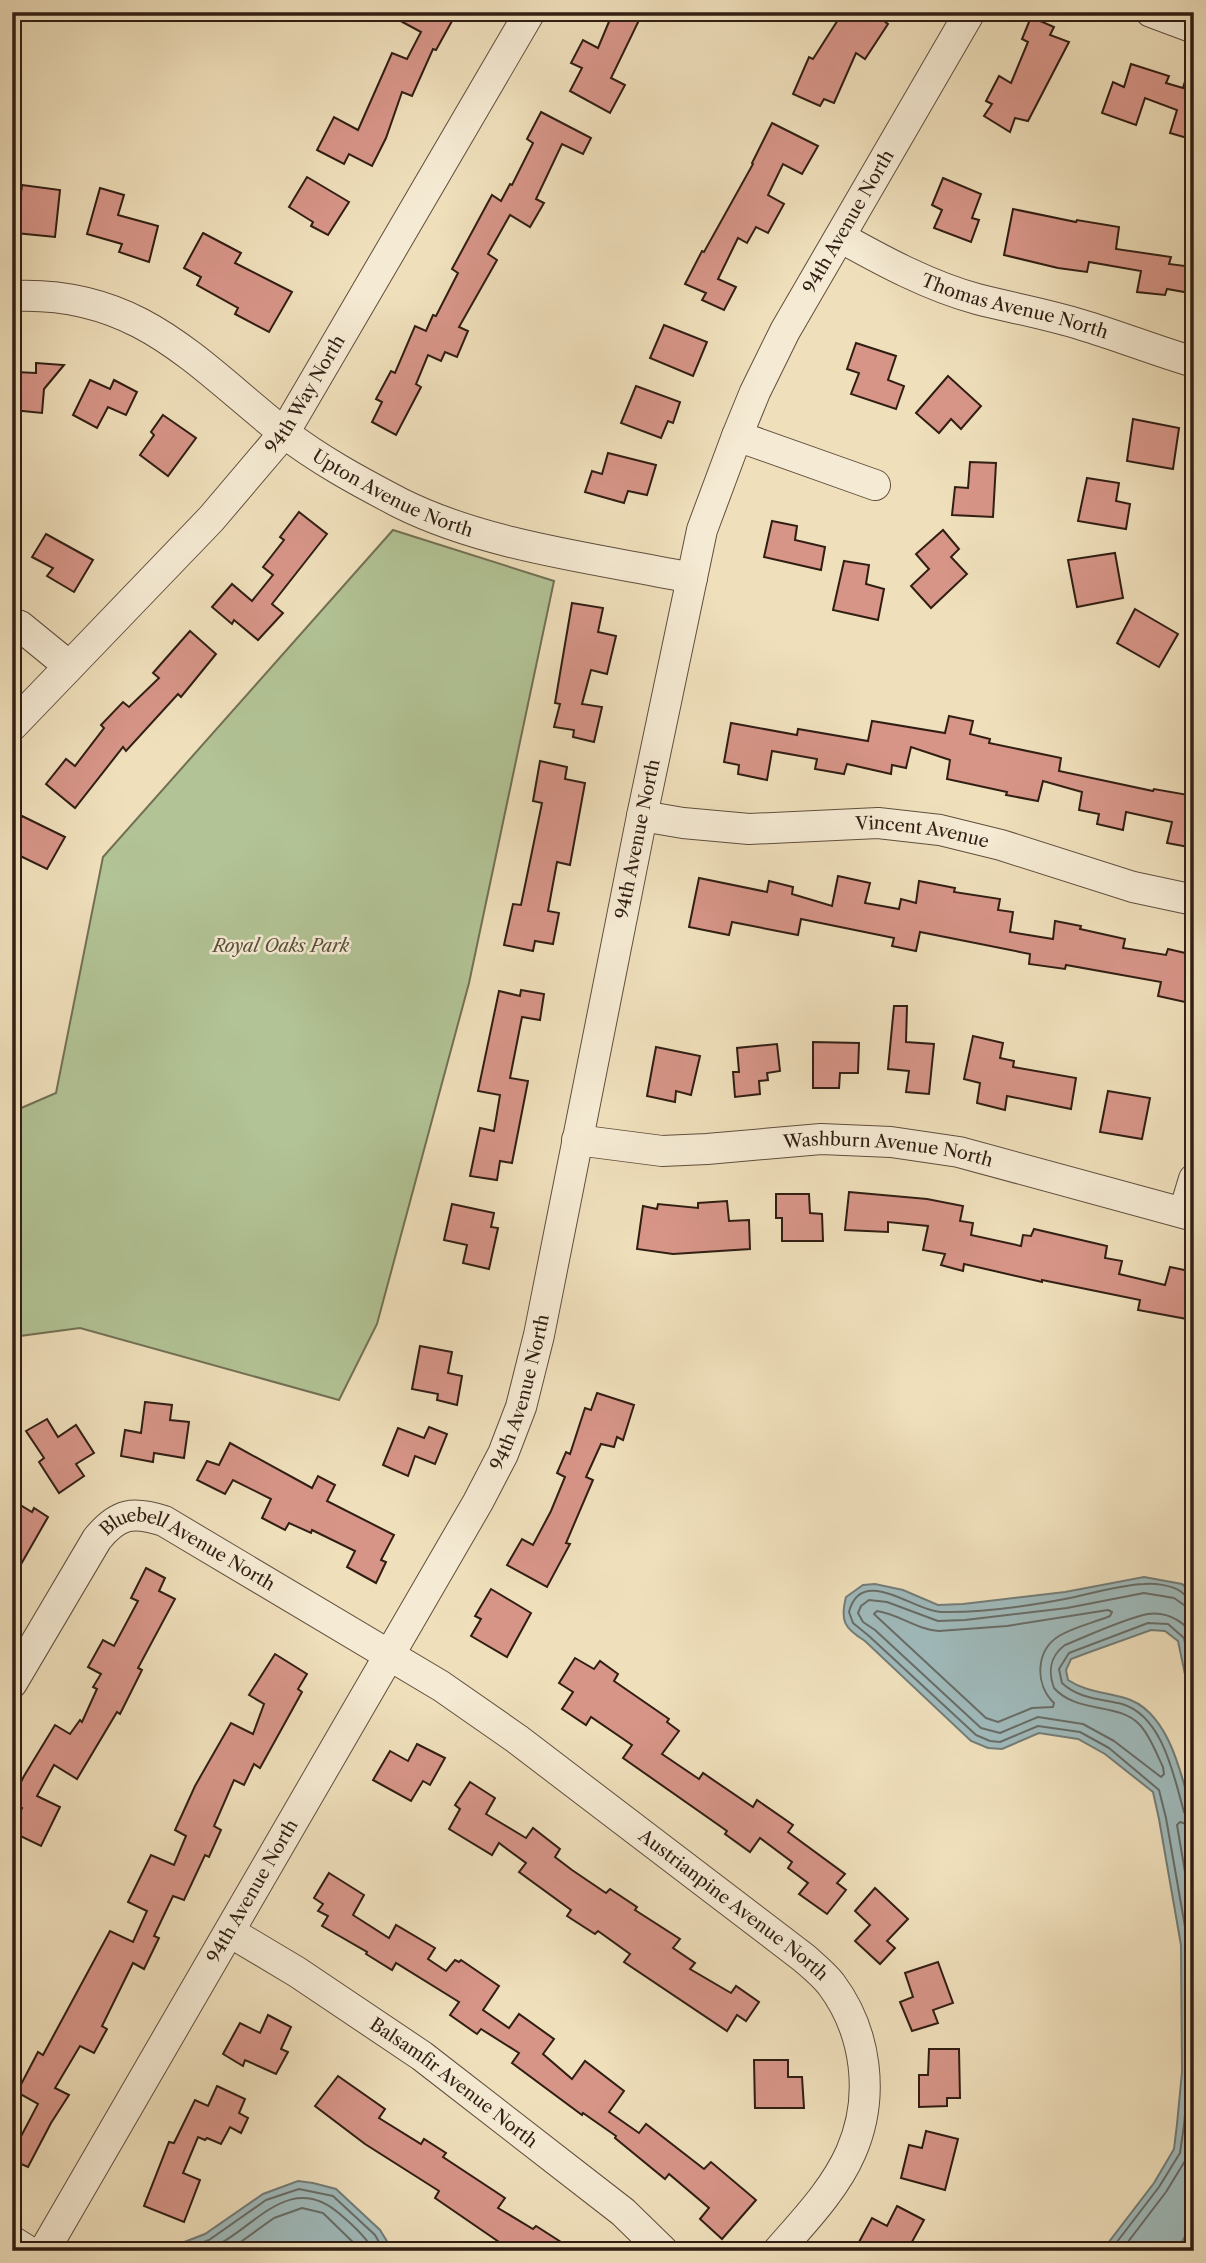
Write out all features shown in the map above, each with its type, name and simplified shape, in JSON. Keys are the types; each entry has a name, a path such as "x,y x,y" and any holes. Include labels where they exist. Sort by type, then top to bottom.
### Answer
{"street":[{"name":"94th Way North","path":"12,726 211,519 284,433 530,12"},
{"name":"94th Avenue North","path":"44,2251 391,1654 503,1454 521,1407 538,1335 702,530 737,436 785,331 970,12"},
{"path":"1151,12 1194,28"},
{"name":"Thomas Avenue North","path":"840,237 878,258 975,298 1086,326 1194,362"},
{"name":"Upton Avenue North","path":"12,296 31,295 74,300 117,311 156,330 206,367 284,433 337,469 392,498 461,528 523,544 692,578"},
{"path":"737,436 874,485"},
{"path":"12,623 20,626 69,666"},
{"name":"Vincent Avenue","path":"642,816 749,829 878,823 940,830 1002,845 1133,887 1194,900"},
{"name":"Washburn Avenue North","path":"578,1140 662,1151 821,1139 891,1142 959,1152 1189,1214"},
{"path":"1189,1214 1194,1179"},
{"name":"Bluebell Avenue North","path":"12,1684 97,1539 108,1524 125,1516 146,1515 164,1521 391,1654"},
{"name":"Austrianpine Avenue North","path":"391,1654 517,1739 804,1958 830,1983 849,2013 862,2047 866,2082 862,2119 851,2152 833,2183 778,2251"},
{"name":"Balsamfir Avenue North","path":"230,1932 297,1972 422,2056 623,2212 663,2251"},
{"path":"12,2241 28,2251"}],"green space":[{"name":"Royal Oaks Park","path":"393,530 554,581 469,983 377,1324 339,1400 80,1328 12,1337 12,1112 56,1093 103,857"}],"water":[{"path":"1144,1577 1182,1584 1194,1594 1194,1717 1178,1641 1165,1631 1151,1630 1071,1659 1066,1670 1068,1680 1075,1684 1125,1698 1141,1705 1154,1717 1173,1750 1194,1821 1194,2220 1177,2251 1102,2251 1154,2183 1174,2149 1177,2124 1182,2072 1181,1945 1153,1792 1105,1754 1078,1739 1039,1733 1002,1749 988,1748 971,1741 848,1628 843,1612 846,1597 863,1585 875,1584 903,1590 938,1605 1065,1592"},
{"path":"298,2181 336,2189 380,2230 393,2251 161,2251 205,2234 263,2194"}],"building":[{"path":"384,12 457,12 436,50 433,49 412,96 402,92 386,138 372,166 349,154 344,164 317,150 334,117 358,130 392,53 407,59 421,32"},
{"path":"613,12 643,12 611,78 625,85 610,113 570,91 582,68 571,63 583,40 598,48"},
{"path":"843,12 872,12 888,24 865,59 856,53 834,103 824,99 820,106 793,94 809,57 813,59"},
{"path":"1031,17 1054,27 1050,35 1069,42 1028,121 1015,118 1010,132 984,116 992,104 986,101 999,76 1011,83 1028,42 1022,39"},
{"path":"1131,64 1169,76 1166,83 1183,88 1189,68 1194,69 1194,140 1170,133 1177,110 1145,98 1136,125 1102,113 1113,82 1124,87"},
{"path":"541,112 591,138 583,154 562,144 536,199 544,203 530,227 510,215 488,254 497,260 459,327 468,331 457,357 445,352 441,361 428,355 416,384 421,387 396,435 372,422 382,402 376,399 391,371 395,373 415,326 426,331 433,315 436,316 458,273 452,269 492,195 501,201 510,184 512,185 533,143 527,139"},
{"path":"772,123 818,146 802,174 783,164 768,195 784,204 768,233 756,227 747,243 738,238 718,279 736,287 724,310 702,300 706,293 685,284 753,164"},
{"path":"307,177 349,202 328,235 311,226 313,222 289,207"},
{"path":"943,178 981,194 972,218 979,220 971,242 934,228 942,210 932,205"},
{"path":"22,185 60,190 55,237 16,233"},
{"path":"100,188 124,195 118,215 158,226 149,262 119,252 122,244 87,234"},
{"path":"1013,209 1076,222 1077,220 1119,227 1116,249 1171,257 1169,264 1193,267 1190,293 1167,289 1165,295 1137,292 1141,271 1089,262 1087,272 1004,255"},
{"path":"203,233 241,253 235,263 292,292 269,332 235,314 238,308 197,285 201,277 184,268"},
{"path":"664,325 707,342 693,376 650,358"},
{"path":"856,343 896,356 888,380 904,386 896,409 851,394 859,373 847,369"},
{"path":"36,363 64,365 44,389 42,413 13,410 16,372 36,373"},
{"path":"948,376 981,406 961,429 951,419 939,433 916,413"},
{"path":"90,380 110,389 114,380 137,392 126,415 108,407 97,428 73,415"},
{"path":"636,386 680,402 673,423 668,421 661,438 621,423"},
{"path":"163,415 196,438 168,476 140,455 154,435 151,432"},
{"path":"1133,419 1179,428 1173,469 1127,461"},
{"path":"608,453 656,465 647,495 628,491 624,503 585,492 592,471 602,474"},
{"path":"970,462 996,463 993,517 952,515 955,487 968,488"},
{"path":"1087,478 1119,483 1116,501 1130,504 1126,529 1078,521"},
{"path":"299,512 327,534 272,604 283,613 258,640 234,620 232,624 212,607 232,584 252,601 273,575 263,567 284,540 280,537"},
{"path":"772,521 797,526 795,540 825,547 821,570 764,557"},
{"path":"943,530 959,549 951,557 967,574 931,608 911,586 929,569 916,554"},
{"path":"46,534 93,560 74,592 47,576 53,568 32,557"},
{"path":"1115,553 1123,598 1077,607 1068,560"},
{"path":"844,561 869,565 866,584 884,589 878,620 833,610"},
{"path":"572,603 603,608 598,632 616,636 607,674 591,670 582,704 602,707 594,742 573,737 574,730 554,727 560,704 555,703"},
{"path":"1135,609 1178,634 1159,667 1117,643"},
{"path":"190,631 216,654 181,697 178,694 126,751 123,747 75,808 46,784 66,759 75,766 104,728 101,725 123,702 129,707 159,678 153,673"},
{"path":"949,716 973,721 970,734 990,739 989,743 1061,758 1059,771 1153,791 1154,789 1194,796 1194,848 1167,843 1172,822 1126,812 1123,830 1097,824 1099,814 1079,810 1082,792 1043,781 1038,801 947,779 950,760 911,747 906,768 892,765 891,774 847,764 844,774 815,769 817,759 772,751 767,780 738,774 739,765 724,762 731,723 797,735 798,729 868,741 872,721 945,733"},
{"path":"540,761 567,767 565,779 585,783 570,865 557,862 548,911 559,913 553,944 535,941 533,951 504,945 513,904 521,905 542,803 533,801"},
{"path":"22,816 65,837 47,869 12,852 12,836"},
{"path":"838,876 870,883 865,903 899,909 901,899 916,903 919,881 955,888 954,892 1000,899 998,910 1013,912 1010,932 1053,939 1055,921 1125,939 1123,948 1166,955 1168,949 1194,955 1194,1004 1158,996 1161,982 1066,965 1065,969 1029,964 1030,954 920,932 916,951 892,946 894,938 801,919 798,935 732,922 729,935 689,927 699,878 767,892 769,881 793,887 792,894 832,906"},
{"path":"521,990 544,994 540,1020 522,1017 510,1078 528,1081 512,1163 500,1161 497,1180 470,1176 480,1128 494,1131 500,1095 478,1091 499,991 520,996"},
{"path":"894,1006 907,1006 906,1042 934,1044 929,1094 906,1092 909,1071 888,1069"},
{"path":"973,1036 1003,1043 1000,1058 1014,1061 1013,1067 1076,1078 1071,1109 1007,1096 1005,1110 977,1103 980,1083 964,1079"},
{"path":"813,1042 859,1043 858,1073 840,1073 839,1088 813,1088"},
{"path":"777,1044 780,1071 767,1073 768,1080 759,1081 760,1094 735,1097 733,1072 739,1072 737,1048"},
{"path":"656,1047 700,1056 691,1095 676,1091 675,1102 647,1096"},
{"path":"1108,1091 1150,1098 1142,1139 1100,1132"},
{"path":"849,1192 927,1199 963,1206 960,1221 973,1223 971,1235 1021,1246 1023,1235 1031,1236 1034,1229 1107,1246 1105,1258 1122,1261 1119,1274 1165,1285 1170,1267 1194,1272 1194,1290 1187,1319 1138,1310 1140,1300 964,1264 963,1271 941,1265 945,1254 923,1250 928,1226 888,1222 888,1232 845,1230"},
{"path":"776,1194 809,1194 810,1213 822,1214 823,1241 782,1241 782,1218 776,1218"},
{"path":"727,1201 729,1221 749,1220 750,1249 673,1254 637,1249 643,1206 657,1209 658,1204 698,1208 698,1203"},
{"path":"452,1204 494,1213 491,1227 498,1228 489,1269 463,1263 467,1245 444,1240"},
{"path":"420,1346 452,1352 448,1373 462,1376 457,1405 437,1400 438,1394 412,1389"},
{"path":"597,1393 634,1405 623,1440 617,1437 614,1447 601,1444 586,1477 593,1480 566,1543 570,1544 547,1587 507,1565 522,1539 533,1545 551,1511 565,1477 557,1473 566,1452 570,1454 585,1408 591,1410"},
{"path":"145,1402 172,1405 170,1420 189,1422 184,1458 154,1453 153,1462 121,1456 125,1430 141,1433"},
{"path":"47,1419 58,1437 76,1425 94,1453 76,1464 84,1476 59,1493 39,1462 44,1458 26,1431"},
{"path":"429,1427 447,1434 435,1464 415,1456 408,1476 383,1465 398,1428 424,1438"},
{"path":"230,1443 312,1488 318,1476 335,1485 327,1501 394,1535 381,1560 386,1562 376,1583 347,1567 355,1551 312,1530 311,1533 289,1523 285,1530 262,1518 271,1499 233,1480 225,1494 197,1480 207,1461 219,1465"},
{"path":"12,1500 32,1512 34,1508 48,1517 12,1580"},
{"path":"146,1568 165,1578 159,1591 175,1599 138,1668 142,1670 120,1714 117,1712 77,1779 54,1765 37,1796 60,1807 41,1846 12,1832 22,1808 12,1803 12,1800 55,1725 70,1734 80,1720 82,1722 97,1689 93,1687 101,1674 88,1667 103,1640 114,1646 138,1601 131,1598"},
{"path":"491,1589 531,1613 507,1657 471,1636 481,1619 475,1616"},
{"path":"275,1654 307,1674 298,1689 302,1692 260,1768 254,1764 244,1785 234,1780 214,1826 221,1830 209,1857 205,1855 184,1900 173,1896 154,1936 159,1938 144,1969 133,1963 102,2026 107,2029 94,2053 80,2046 55,2088 69,2095 28,2167 12,2160 12,2142 17,2144 38,2104 17,2092 38,2052 43,2055 110,1931 133,1942 147,1911 128,1902 151,1855 174,1865 186,1836 175,1830 195,1786 231,1723 253,1734 264,1704 249,1695"},
{"path":"575,1658 594,1669 600,1661 618,1674 614,1681 669,1719 667,1722 679,1731 662,1754 699,1779 703,1773 753,1807 757,1800 793,1825 788,1832 845,1874 837,1883 846,1890 827,1914 799,1894 808,1883 788,1868 792,1862 760,1838 750,1852 725,1834 727,1831 623,1758 632,1745 591,1717 586,1725 562,1709 573,1692 559,1683"},
{"path":"417,1744 445,1758 430,1785 423,1781 411,1801 373,1780 390,1751 408,1761"},
{"path":"470,1782 495,1798 486,1814 526,1838 533,1828 560,1849 555,1857 572,1870 606,1893 610,1889 637,1907 635,1910 680,1939 673,1948 695,1963 690,1969 731,1993 736,1986 759,2002 746,2021 737,2015 727,2031 624,1962 630,1954 598,1931 595,1934 567,1916 571,1910 519,1872 526,1863 499,1843 492,1855 449,1829 460,1809 455,1805"},
{"path":"329,1873 364,1895 353,1915 389,1938 396,1925 435,1948 428,1959 446,1971 455,1960 461,1960 499,1986 483,2010 509,2028 519,2014 554,2039 543,2054 572,2079 585,2061 624,2091 609,2112 639,2133 646,2124 704,2169 711,2162 756,2200 722,2239 700,2219 709,2208 669,2174 665,2179 615,2138 616,2136 583,2113 582,2115 512,2063 519,2053 481,2029 477,2034 450,2015 459,2002 396,1963 392,1970 322,1926 328,1916 318,1911 323,1904 314,1898"},
{"path":"875,1888 908,1919 887,1941 895,1948 880,1964 855,1941 870,1925 855,1911"},
{"path":"938,1962 953,2003 933,2010 938,2023 912,2031 900,2002 913,1997 905,1973"},
{"path":"268,2015 291,2027 281,2049 288,2052 276,2074 245,2060 243,2066 223,2054 240,2023 260,2033"},
{"path":"929,2049 959,2049 960,2098 947,2098 947,2106 919,2107 919,2075 928,2075"},
{"path":"754,2060 788,2060 788,2077 802,2077 804,2108 755,2108"},
{"path":"338,2076 385,2109 379,2118 421,2144 424,2139 446,2153 443,2157 505,2198 498,2208 533,2229 536,2226 575,2251 493,2251 499,2242 435,2198 439,2191 365,2144 315,2106"},
{"path":"217,2086 245,2099 239,2113 248,2118 241,2133 230,2127 221,2144 198,2137 183,2173 200,2180 184,2222 144,2206 169,2142 174,2143 195,2100 208,2106"},
{"path":"926,2131 958,2139 945,2190 901,2178 909,2145 922,2148"},
{"path":"897,2206 924,2220 907,2251 875,2251 859,2242 872,2218 887,2226"}]}
